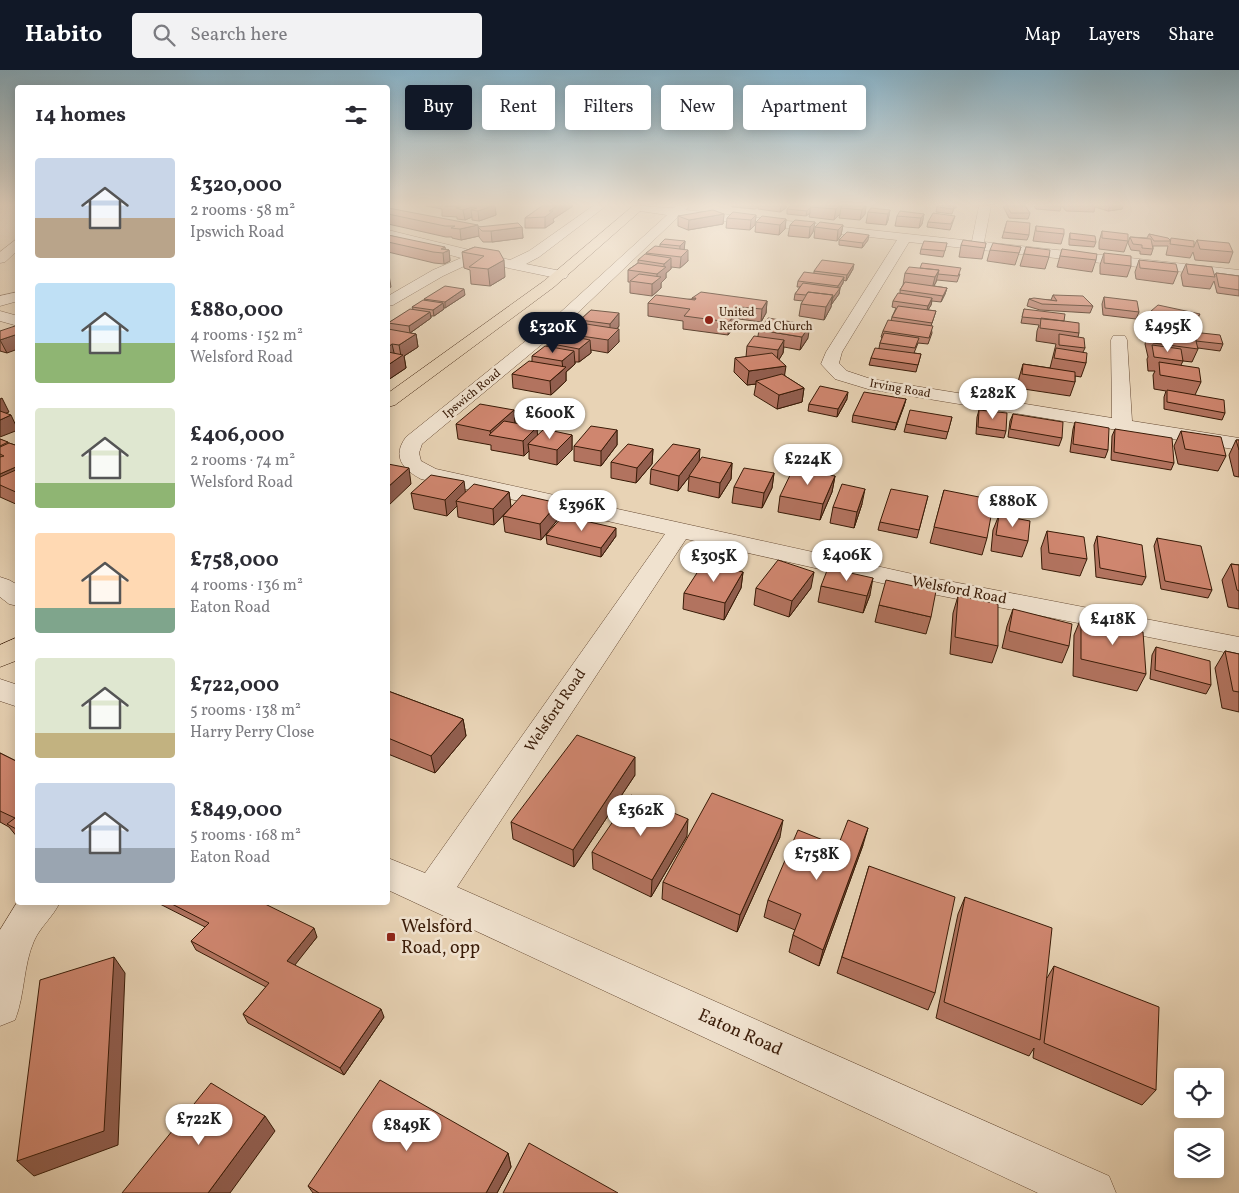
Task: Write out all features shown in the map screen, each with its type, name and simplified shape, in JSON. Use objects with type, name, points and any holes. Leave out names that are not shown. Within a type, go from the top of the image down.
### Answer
[{"type":"highway","points":[[390,400],[443,363],[582,258]]},
{"type":"highway","points":[[0,658],[15,648]]},
{"type":"street","points":[[390,301],[438,273],[471,258]]},
{"type":"street","points":[[481,258],[561,275]]},
{"type":"street","points":[[512,265],[525,258]]},
{"type":"street","name":"Ipswich Road","points":[[439,421],[564,318],[628,258]]},
{"type":"street","name":"Irving Road","points":[[892,258],[834,352],[830,364],[841,375],[868,384],[1239,444]]},
{"type":"street","points":[[1093,258],[1239,274]]},
{"type":"street","points":[[0,301],[15,297]]},
{"type":"street","points":[[0,316],[15,320]]},
{"type":"street","points":[[1119,340],[1122,425]]},
{"type":"street","name":"Welsford Road","points":[[439,421],[413,441],[408,452],[409,459],[413,464],[429,474],[917,583],[1239,646]]},
{"type":"street","name":"Welsford Road","points":[[432,893],[680,530]]},
{"type":"street","points":[[0,585],[15,596]]},
{"type":"street","points":[[0,689],[15,696]]},
{"type":"street","name":"Eaton Road","points":[[390,874],[1092,1193]]},
{"type":"street","points":[[0,1006],[8,956],[20,929],[39,905]]},
{"type":"building","points":[[481,258],[503,258],[504,260],[488,269],[469,267]]},
{"type":"building","points":[[640,258],[671,258],[664,264],[638,260]]},
{"type":"building","points":[[1104,258],[1131,258],[1131,266],[1104,263]]},
{"type":"building","points":[[822,260],[854,264],[847,275],[814,271]]},
{"type":"building","points":[[1139,260],[1176,264],[1178,272],[1140,268]]},
{"type":"building","points":[[638,263],[666,267],[657,274],[628,270]]},
{"type":"building","points":[[922,263],[961,268],[958,276],[938,274],[939,270],[920,268]]},
{"type":"building","points":[[1186,264],[1212,267],[1215,277],[1188,274]]},
{"type":"building","points":[[909,267],[939,270],[935,277],[905,273]]},
{"type":"building","points":[[804,272],[844,277],[838,286],[798,281]]},
{"type":"building","points":[[1216,273],[1239,276],[1239,290],[1219,287]]},
{"type":"building","points":[[639,274],[661,277],[652,284],[630,281]]},
{"type":"building","points":[[905,282],[947,288],[943,296],[900,290]]},
{"type":"building","points":[[803,283],[840,288],[832,299],[833,295],[808,292],[806,295],[795,294]]},
{"type":"building","points":[[445,286],[464,289],[445,302],[424,299]]},
{"type":"building","points":[[701,292],[767,301],[762,309],[740,307],[729,322],[684,316],[690,309],[648,303],[656,295],[695,300],[696,298],[692,298]]},
{"type":"building","points":[[808,292],[833,295],[826,307],[801,304]]},
{"type":"building","points":[[898,293],[932,298],[928,306],[893,301]]},
{"type":"building","points":[[1053,295],[1083,296],[1093,306],[1042,304],[1029,299],[1057,301]]},
{"type":"building","points":[[1104,297],[1137,301],[1139,312],[1105,308]]},
{"type":"building","points":[[423,300],[443,303],[433,310],[412,307]]},
{"type":"building","points":[[1158,305],[1200,314],[1193,320],[1151,311]]},
{"type":"building","points":[[898,306],[936,311],[932,323],[892,317]]},
{"type":"building","points":[[410,309],[430,312],[409,326],[390,323]]},
{"type":"building","points":[[1024,309],[1065,314],[1064,321],[1022,317]]},
{"type":"building","points":[[591,310],[619,313],[610,324],[580,320]]},
{"type":"building","points":[[768,318],[810,325],[802,337],[759,330]]},
{"type":"building","points":[[1041,318],[1079,323],[1079,333],[1040,328]]},
{"type":"building","points":[[888,320],[933,326],[929,338],[883,331]]},
{"type":"building","points":[[573,322],[619,329],[608,340],[561,333]]},
{"type":"building","points":[[15,326],[15,335],[0,340],[0,331]]},
{"type":"building","points":[[390,329],[416,334],[399,345],[390,346]]},
{"type":"building","points":[[1174,330],[1220,335],[1223,344],[1196,341],[1195,337],[1175,334]]},
{"type":"building","points":[[1150,331],[1195,337],[1198,349],[1153,343]]},
{"type":"building","points":[[884,333],[919,338],[915,348],[880,343]]},
{"type":"building","points":[[559,334],[590,340],[579,349],[547,343]]},
{"type":"building","points":[[1059,334],[1084,338],[1085,348],[1059,345]]},
{"type":"building","points":[[754,336],[784,340],[778,350],[747,346]]},
{"type":"building","points":[[1152,345],[1181,349],[1183,361],[1154,357]]},
{"type":"building","points":[[545,346],[574,351],[562,361],[532,356]]},
{"type":"building","points":[[875,348],[921,354],[918,365],[871,358]]},
{"type":"building","points":[[1056,348],[1087,353],[1086,363],[1054,358]]},
{"type":"building","points":[[390,352],[403,355],[390,364]]},
{"type":"building","points":[[772,353],[786,366],[749,371],[735,358]]},
{"type":"building","points":[[529,361],[566,367],[550,381],[512,374]]},
{"type":"building","points":[[1159,362],[1199,368],[1201,382],[1160,375]]},
{"type":"building","points":[[1023,364],[1075,372],[1075,382],[1022,374]]},
{"type":"building","points":[[782,374],[804,388],[779,395],[756,381]]},
{"type":"building","points":[[820,386],[848,392],[838,409],[809,404]]},
{"type":"building","points":[[1167,390],[1224,400],[1225,413],[1167,402]]},
{"type":"building","points":[[864,392],[906,399],[897,423],[853,415]]},
{"type":"building","points":[[480,404],[514,410],[490,431],[456,424]]},
{"type":"building","points":[[910,410],[952,417],[948,432],[906,424]]},
{"type":"building","points":[[979,410],[1007,413],[1006,431],[978,427]]},
{"type":"building","points":[[0,411],[11,415],[0,420]]},
{"type":"building","points":[[1013,414],[1063,422],[1062,438],[1010,429]]},
{"type":"building","points":[[504,421],[537,427],[523,441],[489,435]]},
{"type":"building","points":[[1075,422],[1109,428],[1108,450],[1073,444]]},
{"type":"building","points":[[591,426],[617,430],[601,451],[574,446]]},
{"type":"building","points":[[544,429],[572,435],[557,450],[528,444]]},
{"type":"building","points":[[1115,429],[1172,438],[1174,463],[1114,452]]},
{"type":"building","points":[[1181,431],[1221,437],[1226,456],[1185,449]]},
{"type":"building","points":[[0,439],[8,442],[0,446]]},
{"type":"building","points":[[9,443],[15,445],[15,467],[0,474],[0,457],[4,456],[0,454],[0,447]]},
{"type":"building","points":[[628,444],[653,449],[637,468],[611,462]]},
{"type":"building","points":[[673,444],[700,449],[679,476],[651,469]]},
{"type":"building","points":[[702,457],[732,463],[720,483],[689,476]]},
{"type":"building","points":[[390,464],[409,468],[390,485]]},
{"type":"building","points":[[744,468],[774,473],[764,493],[734,487]]},
{"type":"building","points":[[793,469],[835,476],[823,504],[780,496]]},
{"type":"building","points":[[15,470],[15,492],[0,485],[0,477]]},
{"type":"building","points":[[431,475],[464,481],[445,500],[411,493]]},
{"type":"building","points":[[474,484],[509,492],[493,509],[456,501]]},
{"type":"building","points":[[842,484],[865,489],[857,512],[833,507]]},
{"type":"building","points":[[891,489],[928,496],[919,530],[880,522]]},
{"type":"building","points":[[944,490],[994,500],[987,538],[934,527]]},
{"type":"building","points":[[522,495],[558,503],[540,524],[503,516]]},
{"type":"building","points":[[999,515],[1030,521],[1028,541],[996,535]]},
{"type":"building","points":[[563,516],[616,528],[601,548],[546,535]]},
{"type":"building","points":[[1047,531],[1084,537],[1087,559],[1049,553]]},
{"type":"building","points":[[1097,536],[1142,545],[1146,577],[1100,568]]},
{"type":"building","points":[[1157,538],[1201,546],[1212,590],[1165,581]]},
{"type":"building","points":[[778,560],[814,572],[792,601],[756,588]]},
{"type":"building","points":[[704,562],[743,572],[725,603],[684,593]]},
{"type":"building","points":[[1231,564],[1239,565],[1239,591],[1237,590]]},
{"type":"building","points":[[828,568],[873,578],[867,596],[821,586]]},
{"type":"building","points":[[886,580],[936,591],[931,617],[879,605]]},
{"type":"building","points":[[958,596],[998,604],[998,646],[955,637]]},
{"type":"building","points":[[1013,609],[1072,624],[1069,646],[1009,631]]},
{"type":"building","points":[[1081,618],[1143,632],[1146,674],[1081,659]]},
{"type":"building","points":[[1156,647],[1210,661],[1211,685],[1155,670]]},
{"type":"building","points":[[1225,651],[1239,654],[1239,692],[1233,691]]},
{"type":"building","points":[[390,692],[463,719],[431,756],[390,739]]},
{"type":"building","points":[[577,735],[635,757],[573,850],[511,822]]},
{"type":"building","points":[[0,753],[15,760],[15,818],[0,811]]},
{"type":"building","points":[[712,793],[783,820],[740,915],[663,882]]},
{"type":"building","points":[[631,795],[688,819],[652,880],[592,852]]},
{"type":"building","points":[[15,818],[15,828],[7,824]]},
{"type":"building","points":[[848,820],[868,828],[823,950],[793,935],[801,914],[768,900],[798,830],[838,846]]},
{"type":"building","points":[[869,866],[955,897],[935,993],[842,957]]},
{"type":"building","points":[[965,897],[1052,928],[1040,1040],[944,1002]]},
{"type":"building","points":[[174,905],[267,905],[314,928],[287,961],[381,1009],[340,1068],[243,1014],[269,983],[191,941],[209,923]]},
{"type":"building","points":[[114,957],[104,1131],[17,1161],[40,980]]},
{"type":"building","points":[[1054,966],[1159,1007],[1156,1090],[1044,1043]]},
{"type":"building","points":[[380,1080],[508,1153],[486,1193],[319,1193],[308,1186]]},
{"type":"building","points":[[211,1083],[265,1116],[208,1193],[122,1193]]},
{"type":"building","points":[[529,1143],[618,1193],[503,1193]]},
{"type":"place","name":"United Reformed Church","points":[[709,320]]},
{"type":"place","name":"Welsford Road, opp","points":[[391,937]]}]
